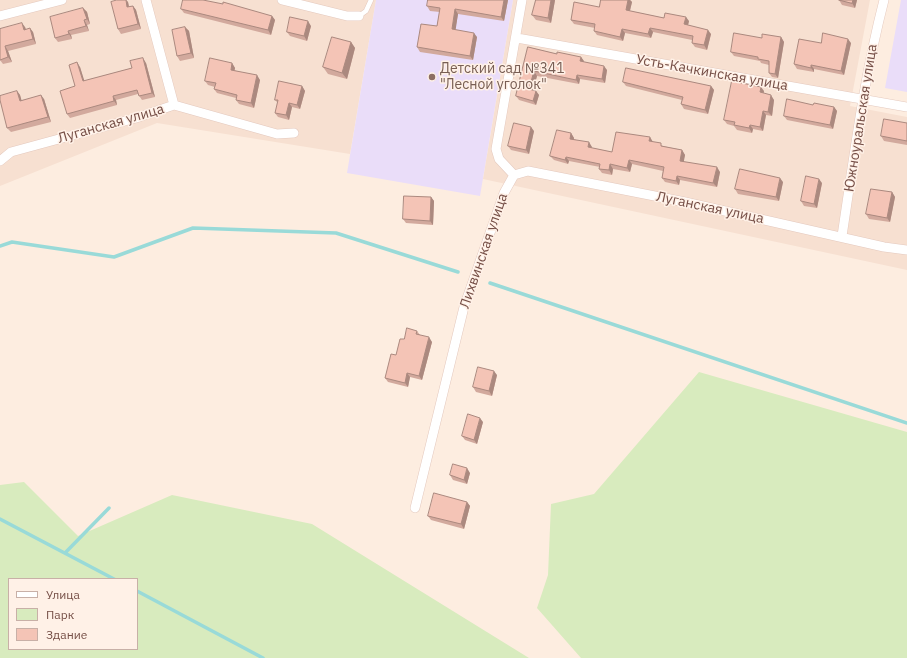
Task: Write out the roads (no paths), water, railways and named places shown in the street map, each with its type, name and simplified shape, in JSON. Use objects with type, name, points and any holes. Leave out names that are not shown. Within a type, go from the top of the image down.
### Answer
[{"type":"street","points":[[0,16],[62,0]]},
{"type":"street","points":[[146,0],[174,105]]},
{"type":"street","points":[[282,0],[347,16],[359,16]]},
{"type":"street","name":"Лихвинская улица","points":[[415,508],[464,307],[504,193],[514,175],[498,159],[496,149],[517,38],[522,0]]},
{"type":"street","name":"Южноуральская улица","points":[[842,236],[863,99],[874,38],[884,0]]},
{"type":"street","name":"Усть-Качкинская улица","points":[[517,38],[907,107]]},
{"type":"street","name":"Луганская улица","points":[[0,161],[11,152],[136,118],[174,105],[277,134],[294,133]]},
{"type":"street","name":"Луганская улица","points":[[514,175],[528,171],[842,236],[884,247],[907,250]]},
{"type":"lane","points":[[359,16],[366,11],[371,0]]},
{"type":"waterway","points":[[0,246],[12,242],[114,257],[193,228],[336,233],[458,272]]},
{"type":"waterway","points":[[490,283],[907,423]]},
{"type":"waterway","points":[[65,553],[109,508]]},
{"type":"waterway","points":[[0,519],[112,578]]},
{"type":"waterway","points":[[138,592],[263,658]]},
{"type":"place","name":"Детский сад №341 \"Лесной уголок\"","points":[[432,77]]}]
